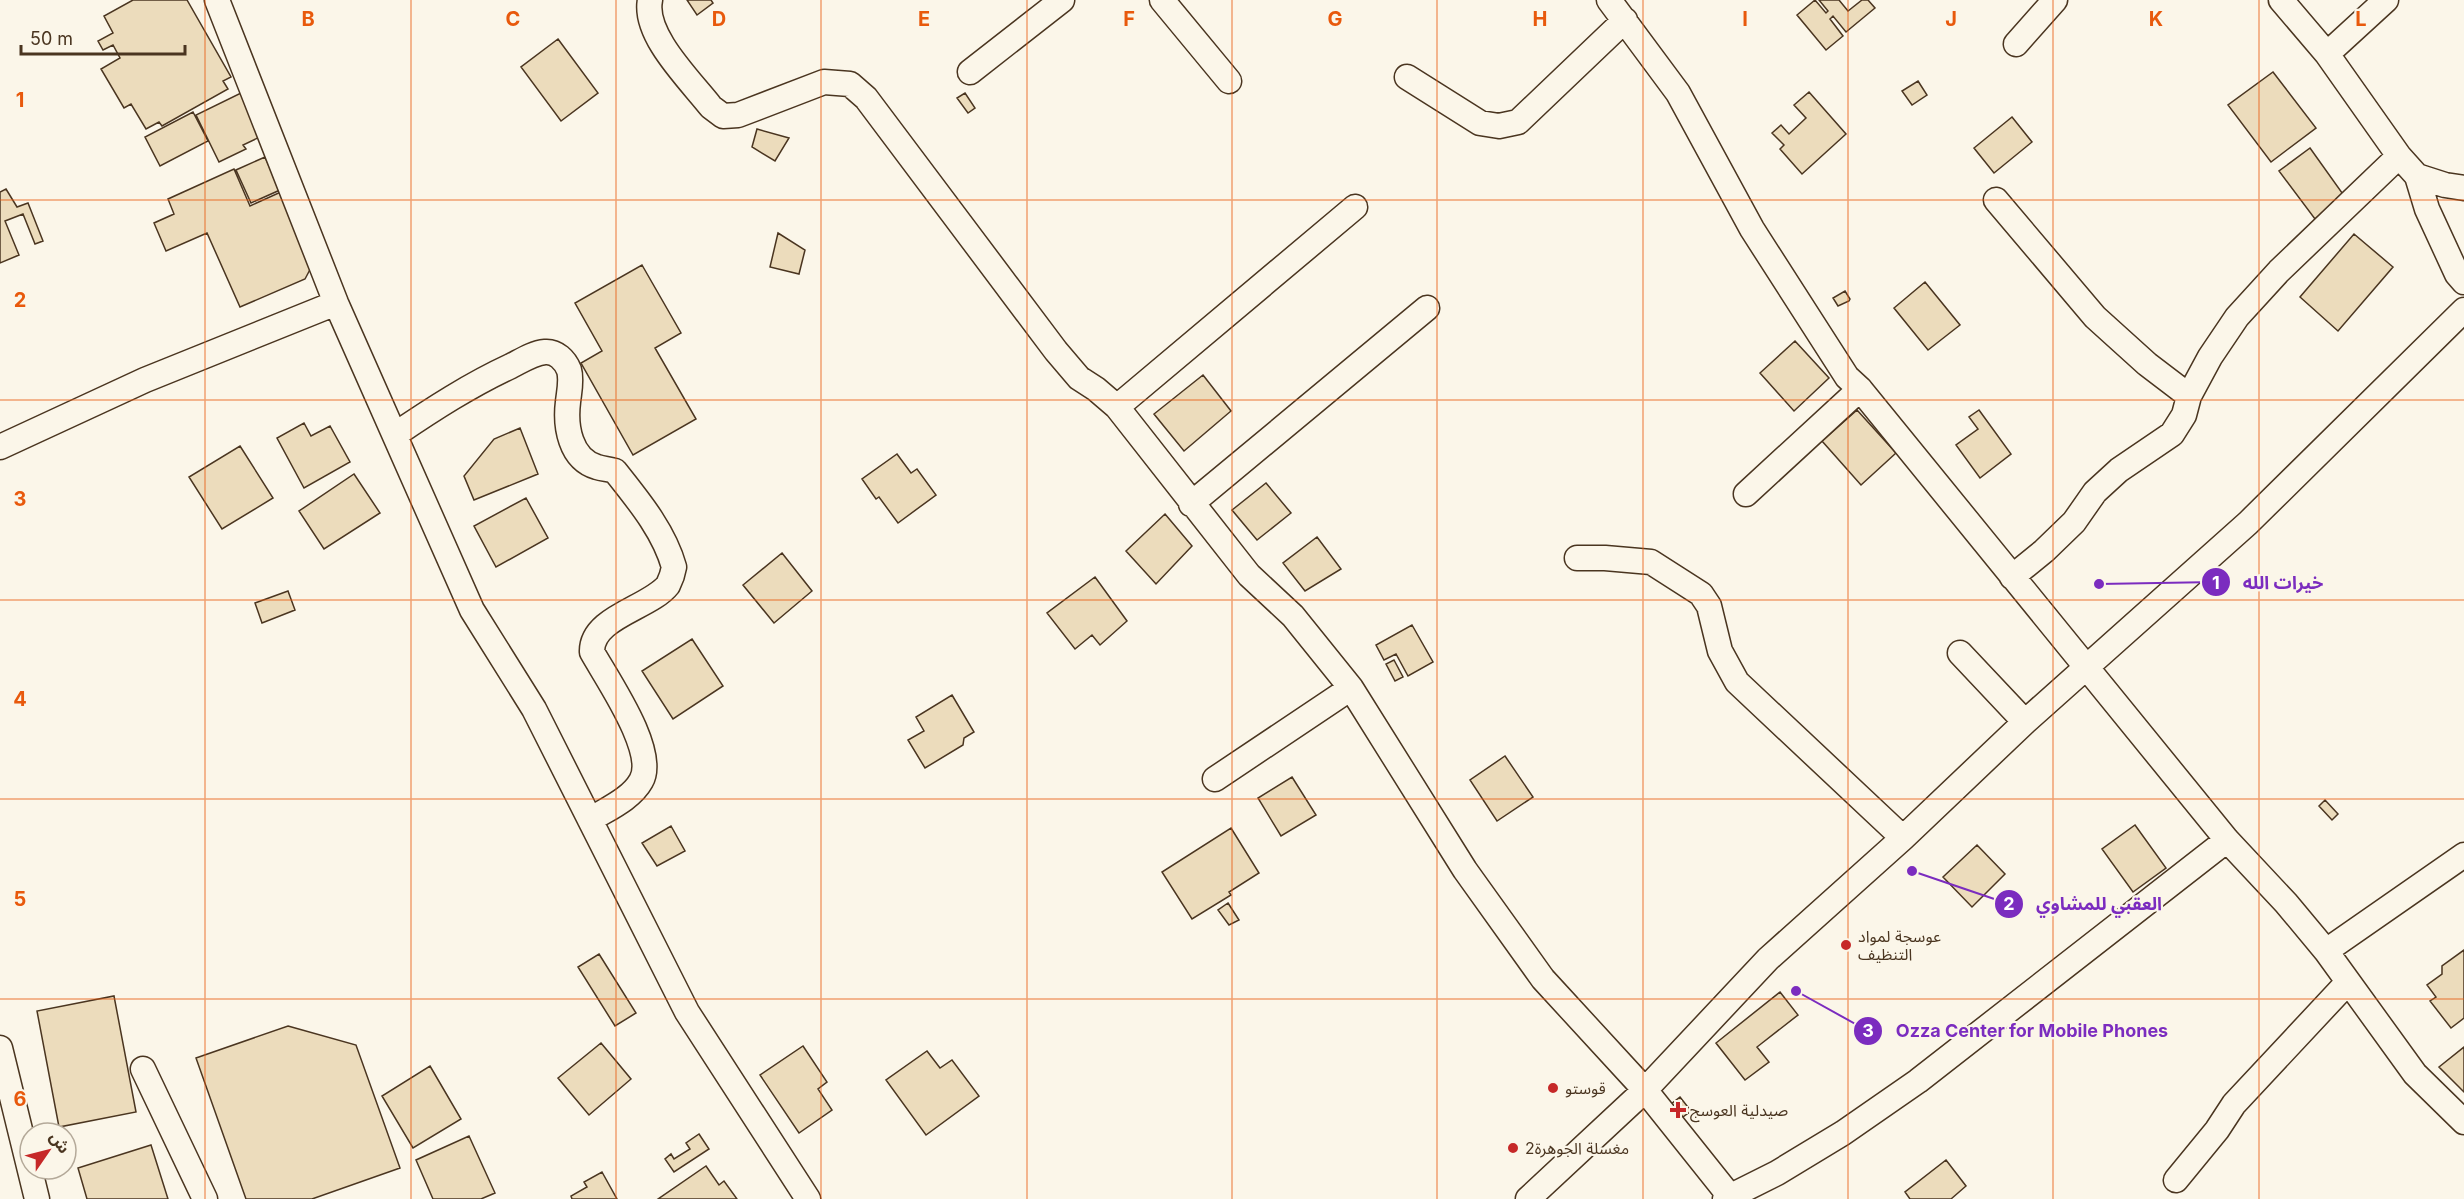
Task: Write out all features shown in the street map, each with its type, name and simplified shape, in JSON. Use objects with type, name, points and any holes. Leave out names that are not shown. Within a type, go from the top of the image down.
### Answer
[{"type":"street","points":[[217,0],[336,303],[472,610],[534,709],[687,1012],[808,1199]]},
{"type":"street","points":[[650,0],[648,11],[654,31],[711,107],[723,116],[738,115],[824,82],[850,84],[866,98],[1056,351],[1079,378],[1117,407],[1249,575],[1293,616],[1351,688],[1465,870],[1544,979],[1646,1090],[1729,1198],[1777,1173],[1843,1133],[1918,1080],[2227,840]]},
{"type":"street","points":[[970,72],[1062,0]]},
{"type":"street","points":[[1162,0],[1230,81]]},
{"type":"street","points":[[1609,0],[1678,93],[1752,229],[1847,377],[1860,389],[2227,840],[2286,903],[2326,951],[2415,1074],[2464,1122]]},
{"type":"street","points":[[2016,44],[2055,0]]},
{"type":"street","points":[[2281,0],[2326,54],[2399,156],[2417,176],[2427,209],[2457,274],[2464,282]]},
{"type":"street","points":[[2326,54],[2386,0]]},
{"type":"street","points":[[1407,77],[1480,123],[1510,126],[1518,122],[1625,21]]},
{"type":"street","points":[[2012,577],[2044,551],[2066,529],[2095,492],[2119,470],[2172,434],[2184,415],[2189,396],[2210,357],[2237,316],[2279,271],[2399,156]]},
{"type":"street","points":[[2417,176],[2464,188]]},
{"type":"street","points":[[1996,200],[2095,317],[2147,364],[2189,396]]},
{"type":"street","points":[[1117,407],[1355,207]]},
{"type":"street","points":[[0,447],[145,381],[336,303]]},
{"type":"street","points":[[1191,504],[1427,308]]},
{"type":"street","points":[[1528,1199],[1646,1090],[1768,959],[1904,838],[2025,722],[2248,524],[2464,310]]},
{"type":"street","points":[[396,434],[476,382],[529,357],[552,352],[559,356],[568,369],[570,378],[567,424],[569,438],[575,451],[596,467],[615,471],[650,518],[665,544],[674,567],[667,586],[603,628],[592,643],[592,652],[633,727],[645,757],[646,771],[631,794],[590,820]]},
{"type":"street","points":[[1746,494],[1860,389]]},
{"type":"street","points":[[1576,558],[1651,562],[1701,594],[1709,606],[1720,651],[1737,682],[1904,838]]},
{"type":"street","points":[[1960,653],[2025,722]]},
{"type":"street","points":[[1215,779],[1351,688]]},
{"type":"street","points":[[2326,951],[2464,855]]},
{"type":"street","points":[[2176,1180],[2217,1130],[2234,1104],[2348,982]]},
{"type":"street","points":[[0,1048],[37,1199]]},
{"type":"street","points":[[143,1069],[205,1199]]},
{"type":"building","points":[[133,0],[187,0],[231,77],[223,81],[228,89],[162,126],[159,122],[146,129],[131,104],[124,108],[101,69],[120,58],[113,45],[103,50],[98,41],[113,33],[104,16]]},
{"type":"building","points":[[687,0],[711,0],[713,3],[697,15]]},
{"type":"building","points":[[1815,0],[1826,13],[1828,11],[1819,0],[1839,0],[1848,11],[1862,0],[1868,0],[1875,8],[1846,32],[1833,16],[1830,19],[1843,36],[1826,50],[1797,15]]},
{"type":"building","points":[[558,39],[598,93],[561,121],[521,67]]},
{"type":"building","points":[[2273,72],[2316,128],[2271,162],[2228,105]]},
{"type":"building","points":[[1918,81],[1927,95],[1912,105],[1902,91]]},
{"type":"building","points":[[243,92],[264,135],[243,145],[246,149],[219,162],[196,115]]},
{"type":"building","points":[[1809,92],[1846,134],[1802,174],[1780,149],[1784,145],[1772,133],[1781,125],[1789,134],[1806,118],[1794,105]]},
{"type":"building","points":[[965,93],[975,108],[968,113],[957,98]]},
{"type":"building","points":[[193,112],[208,141],[160,166],[145,137]]},
{"type":"building","points":[[2012,117],[2032,142],[1994,173],[1974,148]]},
{"type":"building","points":[[757,129],[789,138],[775,161],[752,147]]},
{"type":"building","points":[[2310,148],[2345,197],[2315,219],[2279,171]]},
{"type":"building","points":[[265,157],[280,190],[251,203],[236,170]]},
{"type":"building","points":[[234,169],[250,206],[283,191],[314,262],[305,279],[240,307],[207,233],[166,251],[154,223],[174,214],[168,199]]},
{"type":"building","points":[[6,189],[17,207],[28,203],[43,241],[35,244],[23,214],[5,221],[19,255],[0,263],[0,192]]},
{"type":"building","points":[[778,233],[805,250],[799,274],[770,267]]},
{"type":"building","points":[[2354,234],[2393,267],[2338,331],[2300,297]]},
{"type":"building","points":[[642,265],[681,333],[655,348],[696,419],[633,455],[581,363],[602,351],[575,303]]},
{"type":"building","points":[[1925,282],[1960,325],[1928,350],[1894,308]]},
{"type":"building","points":[[1845,291],[1850,299],[1838,306],[1833,298]]},
{"type":"building","points":[[1795,341],[1829,378],[1794,411],[1760,373]]},
{"type":"building","points":[[1203,375],[1231,411],[1184,451],[1154,414]]},
{"type":"building","points":[[1857,410],[1896,453],[1861,485],[1822,441]]},
{"type":"building","points":[[1979,410],[2011,454],[1980,478],[1956,445],[1978,429],[1969,417]]},
{"type":"building","points":[[304,423],[311,436],[330,426],[350,462],[304,488],[277,438]]},
{"type":"building","points":[[520,428],[538,474],[474,500],[464,476],[494,439]]},
{"type":"building","points":[[240,446],[273,498],[222,529],[189,477]]},
{"type":"building","points":[[897,454],[911,473],[917,469],[936,495],[898,523],[879,497],[876,499],[862,479]]},
{"type":"building","points":[[354,474],[380,513],[324,549],[299,511]]},
{"type":"building","points":[[1266,483],[1291,513],[1257,540],[1232,510]]},
{"type":"building","points":[[526,498],[548,538],[496,567],[474,526]]},
{"type":"building","points":[[1165,514],[1192,546],[1156,584],[1126,551]]},
{"type":"building","points":[[1317,537],[1341,569],[1305,591],[1283,563]]},
{"type":"building","points":[[782,553],[812,591],[774,623],[743,585]]},
{"type":"building","points":[[1095,577],[1127,621],[1100,645],[1092,635],[1075,649],[1047,613]]},
{"type":"building","points":[[288,591],[295,610],[262,623],[255,603]]},
{"type":"building","points":[[1412,625],[1433,662],[1408,676],[1396,654],[1384,660],[1376,645]]},
{"type":"building","points":[[692,639],[723,686],[673,719],[642,671]]},
{"type":"building","points":[[1394,660],[1403,677],[1395,681],[1386,664]]},
{"type":"building","points":[[952,695],[974,732],[964,738],[963,745],[925,768],[908,740],[924,731],[916,717]]},
{"type":"building","points":[[1505,756],[1533,797],[1497,821],[1470,780]]},
{"type":"building","points":[[1292,777],[1316,815],[1281,836],[1258,798]]},
{"type":"building","points":[[2325,800],[2338,814],[2332,820],[2319,806]]},
{"type":"building","points":[[2135,825],[2166,868],[2133,892],[2102,849]]},
{"type":"building","points":[[671,826],[685,851],[657,866],[642,843]]},
{"type":"building","points":[[1231,828],[1259,873],[1229,892],[1231,895],[1192,919],[1162,872]]},
{"type":"building","points":[[1977,845],[2005,874],[1972,907],[1943,877]]},
{"type":"building","points":[[1228,903],[1239,920],[1229,925],[1218,910]]},
{"type":"building","points":[[2464,950],[2464,1018],[2451,1028],[2430,1001],[2436,997],[2427,985],[2442,974],[2442,966]]},
{"type":"building","points":[[599,954],[636,1013],[615,1026],[578,967]]},
{"type":"building","points":[[1780,992],[1798,1015],[1757,1047],[1769,1062],[1745,1080],[1716,1043]]},
{"type":"building","points":[[114,996],[136,1112],[78,1123],[78,1121],[58,1121],[37,1011]]},
{"type":"building","points":[[288,1026],[356,1045],[400,1168],[312,1199],[246,1199],[196,1058]]},
{"type":"building","points":[[601,1043],[631,1079],[589,1115],[558,1078]]},
{"type":"building","points":[[803,1046],[827,1082],[818,1089],[832,1110],[799,1133],[760,1075]]},
{"type":"building","points":[[2464,1047],[2464,1092],[2439,1067]]},
{"type":"building","points":[[927,1051],[940,1068],[952,1060],[979,1096],[926,1135],[886,1080]]},
{"type":"building","points":[[430,1066],[461,1119],[413,1148],[382,1096]]},
{"type":"building","points":[[1680,1097],[1691,1111],[1676,1122],[1666,1108]]},
{"type":"building","points":[[699,1134],[709,1149],[674,1172],[665,1159],[671,1154],[674,1159],[690,1149],[686,1143]]},
{"type":"building","points":[[469,1136],[495,1193],[481,1199],[433,1199],[416,1160]]},
{"type":"building","points":[[151,1145],[168,1199],[87,1199],[78,1168]]},
{"type":"building","points":[[1946,1160],[1966,1186],[1951,1199],[1910,1199],[1905,1192]]},
{"type":"building","points":[[706,1166],[719,1185],[724,1181],[737,1199],[658,1199]]},
{"type":"building","points":[[602,1172],[617,1199],[572,1199],[571,1196],[587,1187],[584,1182]]},
{"type":"place","name":"خيرات الله","points":[[2099,584]]},
{"type":"place","name":"العقبي للمشاوي","points":[[1912,871]]},
{"type":"place","name":"عوسجة لمواد التنظيف","points":[[1846,945]]},
{"type":"place","name":"Ozza Center for Mobile Phones","points":[[1796,991]]},
{"type":"place","name":"قوستو","points":[[1553,1088]]},
{"type":"place","name":"صيدلية العوسج","points":[[1678,1110]]},
{"type":"place","name":"مغسلة الجوهرة2","points":[[1513,1148]]}]
